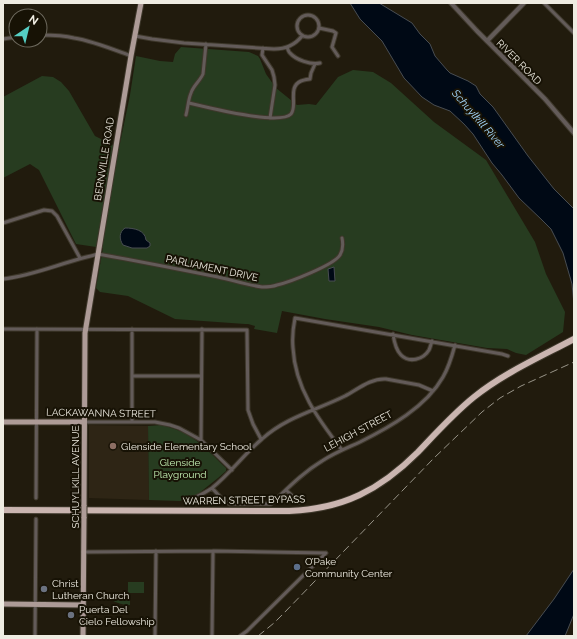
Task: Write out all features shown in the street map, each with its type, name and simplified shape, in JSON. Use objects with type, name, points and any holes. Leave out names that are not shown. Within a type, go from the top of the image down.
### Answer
[{"type":"highway","name":"WARREN STREET BYPASS","points":[[3,514],[280,515],[307,514],[339,507],[367,496],[393,480],[462,413],[486,393],[574,340]]},
{"type":"highway","name":"WARREN STREET BYPASS","points":[[3,510],[289,511],[315,509],[338,504],[350,500],[365,492],[395,473],[479,393],[506,376],[558,350],[574,344]]},
{"type":"main road","name":"BERNVILLE ROAD","points":[[87,318],[141,3]]},
{"type":"main road","name":"SCHUYLKILL AVENUE","points":[[83,636],[85,329],[87,318]]},
{"type":"main road","name":"LACKAWANNA STREET","points":[[3,422],[84,422]]},
{"type":"main road","points":[[3,604],[83,605]]},
{"type":"street","name":"RIVER ROAD","points":[[451,3],[545,99],[574,133]]},
{"type":"street","points":[[487,41],[524,3]]},
{"type":"street","points":[[544,3],[574,33]]},
{"type":"street","points":[[309,15],[314,17],[319,23],[318,32],[311,37],[306,38],[302,36],[297,29],[298,21],[301,17],[309,15]]},
{"type":"street","points":[[319,28],[336,33],[332,47],[338,56]]},
{"type":"street","points":[[48,36],[77,38],[131,56]]},
{"type":"street","points":[[135,36],[178,42],[281,49],[299,40],[302,36]]},
{"type":"street","points":[[186,116],[190,93],[203,74],[206,44]]},
{"type":"street","points":[[287,47],[293,56],[304,62],[315,64],[320,63]]},
{"type":"street","points":[[263,48],[262,55],[272,70],[274,77],[270,118]]},
{"type":"street","points":[[188,103],[234,113],[270,118],[284,117],[292,112],[294,92],[297,83],[302,80],[310,79],[315,64]]},
{"type":"street","points":[[3,223],[44,210],[52,211],[58,216],[80,258]]},
{"type":"street","name":"PARLIAMENT DRIVE","points":[[3,279],[40,272],[80,258],[98,254],[256,286],[270,287],[297,278],[332,262],[339,257],[341,253],[343,244],[342,238]]},
{"type":"street","points":[[342,450],[313,410],[301,386],[294,359],[292,341],[295,318],[455,345],[508,356]]},
{"type":"street","points":[[3,329],[247,330],[248,410],[252,424],[261,439]]},
{"type":"street","points":[[36,498],[37,329]]},
{"type":"street","points":[[132,329],[132,422]]},
{"type":"street","points":[[201,440],[202,329]]},
{"type":"street","points":[[393,334],[398,352],[402,356],[412,360],[425,355],[429,350],[432,341]]},
{"type":"street","name":"LEHIGH STREET","points":[[212,488],[223,500],[230,504],[270,504],[310,468],[326,458],[396,422],[420,405],[443,377],[449,366],[455,345]]},
{"type":"street","points":[[132,376],[201,376]]},
{"type":"street","points":[[188,501],[212,488],[232,470],[261,439],[297,416],[345,396],[371,381],[383,379],[419,385],[433,391]]},
{"type":"street","name":"LACKAWANNA STREET","points":[[84,422],[155,422],[170,425],[187,431],[201,440],[232,470]]},
{"type":"street","points":[[286,490],[299,502]]},
{"type":"street","points":[[35,636],[36,519]]},
{"type":"street","points":[[155,636],[156,551]]},
{"type":"street","points":[[84,552],[213,551],[326,553],[247,631],[240,636]]},
{"type":"street","points":[[212,636],[213,551]]},
{"type":"shaded area","points":[[89,425],[148,426],[149,500],[89,498]]},
{"type":"green space","points":[[181,47],[249,52],[258,56],[266,74],[276,88],[297,105],[316,105],[338,77],[353,70],[373,72],[391,83],[434,122],[486,160],[535,242],[546,274],[565,312],[563,332],[526,355],[507,349],[487,348],[412,335],[379,327],[282,311],[277,333],[254,329],[255,326],[248,324],[175,319],[128,296],[100,292],[96,288],[103,248],[76,244],[39,170],[30,164],[3,178],[3,97],[42,76],[53,77],[61,82],[69,91],[95,136],[119,148],[136,56],[173,62],[175,54]]},
{"type":"green space","name":"Glenside Playground","points":[[161,425],[181,432],[197,441],[226,468],[226,471],[198,494],[180,501],[149,500],[148,426]]},
{"type":"green space","points":[[128,582],[144,582],[144,593],[130,593],[130,605],[120,604],[110,599],[110,593],[128,593]]},
{"type":"water","name":"Schuylkill River","points":[[350,3],[379,3],[412,23],[430,44],[435,56],[450,73],[476,86],[480,94],[493,107],[554,189],[574,209],[574,304],[572,284],[563,253],[551,229],[519,198],[492,163],[473,134],[464,124],[450,111],[434,105],[422,97],[404,78],[382,41],[360,19]]},
{"type":"water","points":[[125,228],[132,228],[144,234],[146,240],[150,243],[150,246],[147,248],[132,248],[123,245],[120,236]]},
{"type":"water","points":[[334,267],[335,281],[329,281],[328,269]]},
{"type":"water","points":[[574,569],[574,614],[565,636],[526,636],[554,599]]},
{"type":"railway","points":[[258,636],[274,623],[434,458],[482,412],[500,398],[521,386],[574,362]]},
{"type":"place","name":"Glenside Elementary School","points":[[113,446]]},
{"type":"place","name":"O’Pake Community Center","points":[[297,567]]},
{"type":"place","name":"Christ Lutheran Church","points":[[44,589]]},
{"type":"place","name":"Puerta Del Cielo Fellowship","points":[[71,615]]}]
